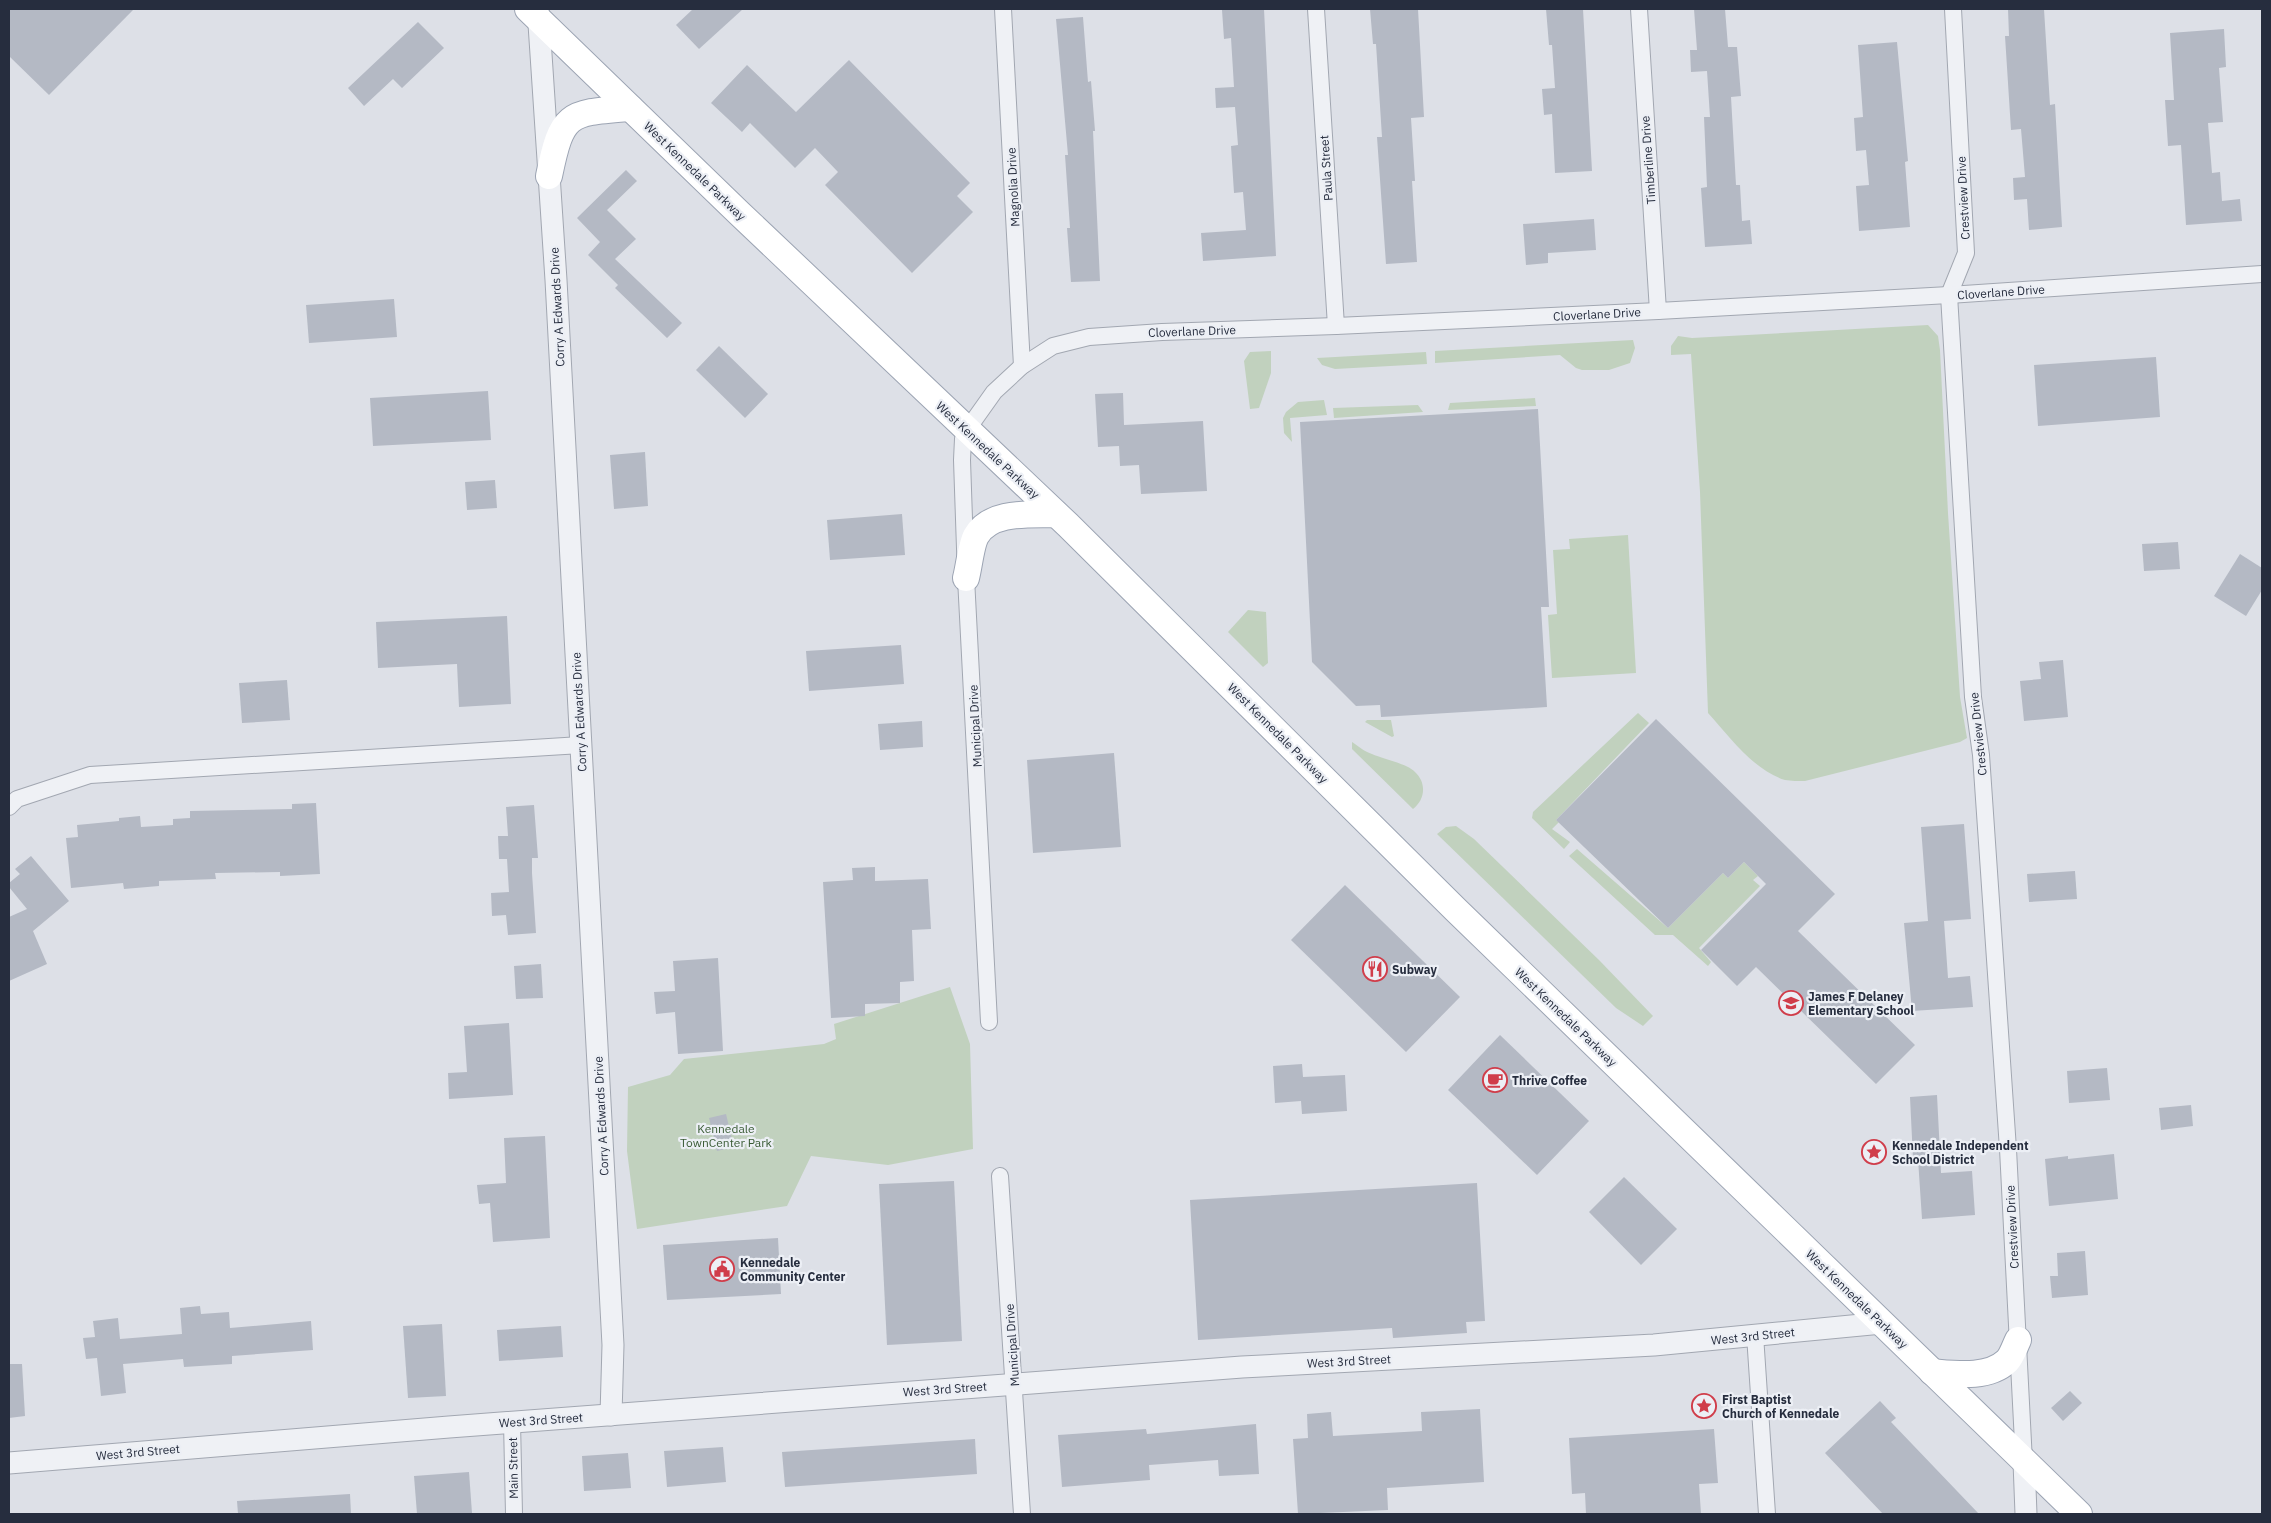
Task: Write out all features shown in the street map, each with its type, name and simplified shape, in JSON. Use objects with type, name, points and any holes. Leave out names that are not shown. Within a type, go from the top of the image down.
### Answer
[{"type":"main road","name":"West Kennedale Parkway","points":[[534,12],[630,108],[1056,514],[1456,910],[2079,1514]]},
{"type":"main road","points":[[549,176],[556,143],[567,122],[585,111],[630,108]]},
{"type":"main road","points":[[966,578],[976,536],[992,522],[1010,516],[1056,514]]},
{"type":"main road","points":[[1932,1372],[1962,1375],[1991,1370],[2008,1361],[2018,1340]]},
{"type":"street","name":"Magnolia Drive","points":[[1003,9],[1022,366]]},
{"type":"street","name":"Paula Street","points":[[1316,9],[1336,326]]},
{"type":"street","name":"Timberline Drive","points":[[1639,9],[1658,311]]},
{"type":"street","name":"Crestview Drive","points":[[1953,9],[1966,252],[1949,295],[1973,697],[1981,755],[2024,1462]]},
{"type":"street","name":"Corry A Edwards Drive","points":[[534,12],[549,176],[581,745],[613,1346],[611,1414]]},
{"type":"street","name":"Cloverlane Drive","points":[[967,430],[994,392],[1022,366],[1053,346],[1089,337],[1162,332],[1658,311],[1949,295],[2262,274]]},
{"type":"street","name":"Municipal Drive","points":[[967,430],[963,440],[962,460],[966,578],[989,1022]]},
{"type":"street","points":[[9,807],[17,799],[90,775],[581,745]]},
{"type":"street","name":"Municipal Drive","points":[[1000,1176],[1022,1514]]},
{"type":"street","name":"West 3rd Street","points":[[9,1463],[611,1414],[1242,1367],[1654,1345],[1882,1323]]},
{"type":"street","points":[[1755,1335],[1767,1514]]},
{"type":"street","name":"Main Street","points":[[512,1422],[514,1514]]},
{"type":"street","points":[[2024,1462],[2026,1514]]},
{"type":"green space","points":[[1928,325],[1938,336],[1940,350],[1960,697],[1967,738],[1960,742],[1805,781],[1785,780],[1762,769],[1733,742],[1708,713],[1700,492],[1691,354],[1671,355],[1671,346],[1678,336],[1692,338]]},
{"type":"green space","points":[[1633,340],[1635,348],[1630,363],[1609,370],[1582,370],[1576,368],[1560,355],[1435,363],[1435,351]]},
{"type":"green space","points":[[1271,351],[1271,373],[1259,408],[1250,409],[1244,361],[1250,352]]},
{"type":"green space","points":[[1426,352],[1427,364],[1335,369],[1322,365],[1317,358]]},
{"type":"green space","points":[[1535,398],[1536,406],[1448,410],[1450,403]]},
{"type":"green space","points":[[1324,400],[1327,415],[1290,418],[1292,442],[1284,433],[1283,418],[1286,412],[1298,402]]},
{"type":"green space","points":[[1418,405],[1423,412],[1334,418],[1333,408]]},
{"type":"green space","points":[[1628,535],[1636,673],[1552,678],[1548,615],[1557,614],[1553,550],[1570,549],[1569,539]]},
{"type":"green space","points":[[1248,610],[1266,612],[1268,663],[1263,667],[1228,632]]},
{"type":"green space","points":[[1638,713],[1649,723],[1556,820],[1559,822],[1552,829],[1570,842],[1564,849],[1532,818],[1533,812]]},
{"type":"green space","points":[[1367,720],[1391,720],[1394,736],[1392,737],[1365,722]]},
{"type":"green space","points":[[1352,742],[1367,752],[1412,769],[1419,776],[1423,791],[1420,801],[1413,809],[1352,749]]},
{"type":"green space","points":[[1456,826],[1474,839],[1599,960],[1653,1016],[1643,1026],[1616,1008],[1437,834],[1446,827]]},
{"type":"green space","points":[[1577,849],[1668,928],[1723,873],[1728,878],[1744,862],[1758,876],[1753,880],[1760,886],[1699,948],[1711,962],[1708,966],[1673,935],[1655,935],[1569,856]]},
{"type":"green space","name":"Kennedale TownCenter Park","points":[[950,987],[970,1044],[973,1149],[888,1165],[811,1156],[787,1206],[637,1229],[627,1151],[628,1087],[670,1075],[684,1059],[824,1044],[836,1039],[834,1024]]},
{"type":"building","points":[[9,9],[134,9],[49,95],[9,56]]},
{"type":"building","points":[[693,9],[743,9],[699,49],[676,25]]},
{"type":"building","points":[[1264,9],[1276,256],[1203,261],[1201,233],[1246,230],[1243,192],[1234,193],[1231,146],[1238,145],[1235,107],[1216,108],[1215,88],[1234,87],[1231,38],[1224,39],[1222,10]]},
{"type":"building","points":[[1370,9],[1418,9],[1424,117],[1411,118],[1415,181],[1412,181],[1417,262],[1386,264],[1377,137],[1382,137],[1376,44],[1373,44]]},
{"type":"building","points":[[1546,9],[1583,9],[1592,171],[1555,173],[1552,114],[1544,115],[1542,89],[1555,88],[1552,45],[1549,45]]},
{"type":"building","points":[[1694,9],[1725,9],[1728,47],[1737,47],[1741,96],[1731,97],[1736,185],[1740,185],[1742,221],[1750,220],[1752,244],[1705,247],[1701,188],[1707,187],[1704,117],[1710,117],[1707,71],[1691,72],[1690,50],[1697,50]]},
{"type":"building","points":[[2008,9],[2044,9],[2050,105],[2055,104],[2062,227],[2029,230],[2027,199],[2014,200],[2013,178],[2025,177],[2021,129],[2011,130],[2005,36],[2009,36]]},
{"type":"building","points":[[1083,17],[1088,82],[1091,81],[1095,131],[1093,131],[1100,281],[1071,282],[1067,228],[1070,228],[1065,155],[1068,155],[1056,19]]},
{"type":"building","points":[[418,22],[444,48],[402,88],[393,79],[364,106],[348,88]]},
{"type":"building","points":[[2224,29],[2226,67],[2219,68],[2223,122],[2208,123],[2212,173],[2220,172],[2222,201],[2240,199],[2242,221],[2186,225],[2181,145],[2168,146],[2165,100],[2174,100],[2170,33]]},
{"type":"building","points":[[1897,42],[1908,161],[1905,162],[1910,227],[1859,231],[1856,186],[1869,185],[1866,150],[1856,151],[1854,118],[1863,117],[1858,45]]},
{"type":"building","points":[[849,60],[970,183],[957,196],[973,212],[912,273],[825,185],[838,172],[815,148],[795,168],[750,123],[742,132],[711,103],[747,65],[796,112]]},
{"type":"building","points":[[626,170],[637,181],[607,210],[636,239],[615,259],[682,323],[667,338],[615,288],[618,285],[588,255],[600,242],[577,218]]},
{"type":"building","points":[[1594,219],[1596,250],[1548,253],[1548,263],[1526,265],[1523,224]]},
{"type":"building","points":[[394,299],[397,337],[309,343],[306,305]]},
{"type":"building","points":[[719,346],[768,394],[745,418],[696,370]]},
{"type":"building","points":[[2156,357],[2160,417],[2038,426],[2034,365]]},
{"type":"building","points":[[488,391],[491,440],[373,446],[370,398]]},
{"type":"building","points":[[1123,393],[1124,425],[1203,421],[1207,491],[1141,494],[1139,465],[1120,466],[1119,446],[1098,447],[1095,394]]},
{"type":"building","points":[[1538,409],[1549,607],[1541,607],[1547,707],[1381,717],[1380,705],[1356,706],[1312,662],[1300,422]]},
{"type":"building","points":[[645,452],[648,506],[614,509],[610,455]]},
{"type":"building","points":[[495,480],[497,508],[467,510],[465,482]]},
{"type":"building","points":[[902,514],[905,555],[830,560],[827,520]]},
{"type":"building","points":[[2178,542],[2180,569],[2144,571],[2142,544]]},
{"type":"building","points":[[2240,554],[2262,568],[2262,590],[2246,616],[2214,596]]},
{"type":"building","points":[[507,616],[511,704],[459,707],[457,664],[378,668],[376,622]]},
{"type":"building","points":[[901,645],[904,684],[809,691],[806,651]]},
{"type":"building","points":[[2063,660],[2068,717],[2024,721],[2020,681],[2041,679],[2039,662]]},
{"type":"building","points":[[287,680],[290,720],[242,723],[239,683]]},
{"type":"building","points":[[1656,719],[1835,894],[1798,931],[1915,1045],[1876,1084],[1756,967],[1737,986],[1701,950],[1766,884],[1744,862],[1728,878],[1723,873],[1668,928],[1556,820]]},
{"type":"building","points":[[922,721],[923,747],[880,750],[878,724]]},
{"type":"building","points":[[1114,753],[1121,847],[1033,853],[1027,760]]},
{"type":"building","points":[[316,803],[320,874],[280,876],[280,872],[215,873],[216,879],[159,881],[159,886],[124,889],[123,883],[71,888],[66,838],[78,837],[77,825],[119,821],[119,818],[140,816],[141,827],[173,825],[173,819],[190,818],[190,811],[292,809],[292,804]]},
{"type":"building","points":[[534,805],[538,858],[532,858],[536,933],[508,935],[506,915],[492,916],[491,893],[509,892],[507,859],[499,859],[498,836],[508,836],[506,807]]},
{"type":"building","points":[[1964,824],[1971,919],[1944,921],[1948,978],[1970,976],[1973,1007],[1912,1011],[1904,923],[1928,921],[1921,827]]},
{"type":"building","points":[[31,856],[69,901],[33,931],[47,964],[9,981],[9,917],[27,909],[9,887],[9,883],[20,874],[15,869]]},
{"type":"building","points":[[875,867],[875,881],[928,879],[931,929],[912,930],[914,981],[900,982],[900,1003],[865,1004],[865,1016],[831,1018],[823,882],[853,880],[852,868]]},
{"type":"building","points":[[2075,871],[2077,899],[2029,902],[2027,874]]},
{"type":"building","name":"Subway","points":[[1345,885],[1460,997],[1406,1052],[1291,940]]},
{"type":"building","points":[[718,958],[723,1051],[678,1054],[675,1012],[656,1014],[654,992],[675,991],[673,961]]},
{"type":"building","points":[[541,964],[543,998],[516,999],[514,966]]},
{"type":"building","points":[[509,1023],[513,1095],[449,1099],[448,1073],[467,1072],[464,1026]]},
{"type":"building","points":[[1500,1035],[1589,1121],[1537,1175],[1448,1090]]},
{"type":"building","points":[[1302,1064],[1303,1077],[1345,1075],[1347,1111],[1302,1114],[1301,1101],[1275,1103],[1273,1066]]},
{"type":"building","points":[[2107,1068],[2110,1100],[2069,1103],[2067,1071]]},
{"type":"building","points":[[1937,1095],[1941,1173],[1972,1171],[1975,1215],[1922,1219],[1918,1159],[1913,1159],[1910,1097]]},
{"type":"building","points":[[2191,1105],[2193,1126],[2161,1130],[2159,1108]]},
{"type":"building","points":[[726,1114],[734,1147],[717,1151],[709,1118]]},
{"type":"building","points":[[545,1136],[550,1238],[493,1242],[490,1203],[479,1204],[477,1185],[506,1183],[504,1138]]},
{"type":"building","points":[[2114,1154],[2118,1199],[2049,1206],[2045,1159],[2068,1156],[2068,1159]]},
{"type":"building","points":[[1624,1177],[1677,1229],[1641,1265],[1589,1212]]},
{"type":"building","points":[[954,1181],[962,1341],[887,1345],[879,1184]]},
{"type":"building","points":[[1477,1183],[1485,1321],[1466,1322],[1467,1333],[1393,1338],[1392,1328],[1198,1340],[1190,1200]]},
{"type":"building","name":"Kennedale Community Center","points":[[778,1238],[781,1294],[667,1300],[663,1245]]},
{"type":"building","points":[[2085,1251],[2088,1295],[2052,1298],[2050,1276],[2058,1276],[2057,1253]]},
{"type":"building","points":[[200,1306],[201,1314],[229,1312],[230,1328],[311,1321],[313,1350],[232,1356],[232,1364],[184,1367],[183,1359],[123,1364],[126,1393],[101,1396],[97,1358],[86,1359],[83,1338],[95,1337],[93,1321],[118,1318],[120,1339],[182,1334],[180,1308]]},
{"type":"building","points":[[442,1324],[446,1396],[408,1398],[403,1326]]},
{"type":"building","points":[[561,1326],[563,1357],[499,1361],[497,1330]]},
{"type":"building","points":[[9,1364],[22,1364],[25,1416],[9,1418]]},
{"type":"building","points":[[2070,1391],[2082,1403],[2063,1421],[2051,1408]]},
{"type":"building","points":[[1880,1401],[1896,1418],[1891,1422],[1979,1514],[1883,1514],[1825,1453]]},
{"type":"building","points":[[1480,1409],[1484,1482],[1387,1488],[1388,1510],[1298,1514],[1293,1439],[1308,1438],[1307,1414],[1331,1412],[1333,1436],[1422,1431],[1421,1412]]},
{"type":"building","points":[[1256,1424],[1259,1474],[1219,1476],[1218,1460],[1149,1465],[1150,1480],[1062,1487],[1058,1435],[1146,1429],[1147,1434]]},
{"type":"building","points":[[1714,1429],[1718,1483],[1699,1484],[1701,1514],[1586,1514],[1585,1493],[1572,1494],[1569,1438]]},
{"type":"building","points":[[975,1439],[977,1474],[785,1487],[782,1452]]},
{"type":"building","points":[[723,1447],[726,1482],[667,1487],[664,1451]]},
{"type":"building","points":[[628,1453],[631,1488],[584,1491],[582,1456]]},
{"type":"building","points":[[469,1472],[472,1513],[417,1514],[414,1476]]},
{"type":"building","points":[[350,1494],[351,1514],[238,1514],[237,1501]]},
{"type":"place","name":"Subway","points":[[1375,969]]},
{"type":"place","name":"James F Delaney Elementary School","points":[[1791,1003]]},
{"type":"place","name":"Thrive Coffee","points":[[1495,1080]]},
{"type":"place","name":"Kennedale Independent School District","points":[[1874,1152]]},
{"type":"place","name":"Kennedale Community Center","points":[[722,1269]]},
{"type":"place","name":"First Baptist Church of Kennedale","points":[[1704,1406]]}]
